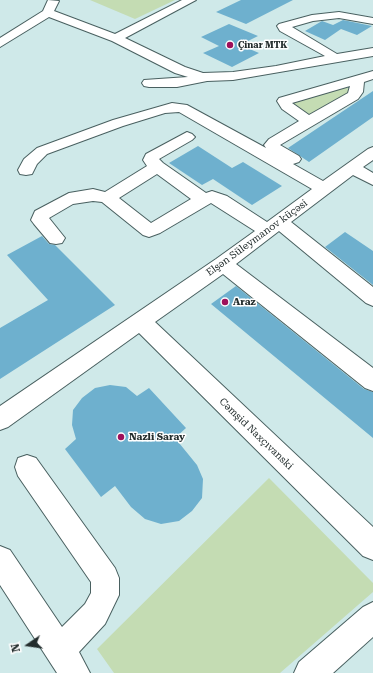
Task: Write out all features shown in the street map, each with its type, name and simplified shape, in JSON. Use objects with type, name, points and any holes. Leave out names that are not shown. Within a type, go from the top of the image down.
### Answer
[{"type":"street","points":[[0,43],[48,13],[53,0]]},
{"type":"street","points":[[116,38],[190,0]]},
{"type":"street","points":[[48,13],[116,38],[180,70],[202,77]]},
{"type":"street","points":[[335,58],[323,49],[284,28],[283,26],[312,18],[339,15],[373,21]]},
{"type":"street","points":[[149,83],[177,83],[202,77],[233,76],[300,66],[335,58],[373,52]]},
{"type":"street","points":[[250,62],[284,57],[300,66]]},
{"type":"street","points":[[309,122],[287,106],[284,101],[373,75]]},
{"type":"street","points":[[329,186],[274,149],[272,145],[353,96],[356,92],[358,79]]},
{"type":"street","points":[[26,170],[30,162],[42,151],[118,123],[172,107],[182,108],[329,186]]},
{"type":"street","points":[[188,137],[152,157],[151,160],[157,167],[203,199]]},
{"type":"street","name":"Elşən Süleymanov küçəsi","points":[[0,419],[223,264],[373,152]]},
{"type":"street","points":[[106,198],[157,167]]},
{"type":"street","points":[[352,168],[373,180]]},
{"type":"street","points":[[56,238],[39,218],[41,215],[69,199],[93,195],[106,198],[149,230],[154,229],[203,199],[212,197],[222,200],[274,227],[373,298]]},
{"type":"street","points":[[223,264],[373,381]]},
{"type":"street","name":"Cəmşid Naxçıvanski","points":[[140,321],[373,546]]},
{"type":"street","points":[[0,560],[68,662],[105,595],[105,578],[27,467]]},
{"type":"street","points":[[310,673],[373,617]]},
{"type":"green space","points":[[90,0],[175,0],[135,19]]},
{"type":"green space","points":[[345,87],[352,90],[309,118],[289,103]]},
{"type":"green space","points":[[269,478],[373,583],[373,592],[280,673],[114,673],[97,649]]},
{"type":"building","points":[[241,0],[293,0],[246,24],[216,12]]},
{"type":"building","points":[[343,20],[372,26],[357,35],[341,29],[325,40],[305,31],[322,21],[333,25]]},
{"type":"building","name":"Çinar MTK","points":[[229,24],[258,36],[240,45],[259,53],[232,67],[203,53],[219,46],[201,37]]},
{"type":"building","points":[[373,91],[373,117],[309,162],[288,148]]},
{"type":"building","points":[[198,146],[232,168],[243,162],[282,186],[252,205],[213,179],[202,185],[169,163]]},
{"type":"building","points":[[345,232],[373,251],[373,285],[325,247]]},
{"type":"building","points":[[42,236],[49,244],[55,245],[115,305],[0,379],[0,328],[48,300],[7,255]]},
{"type":"building","points":[[236,286],[364,389],[373,392],[373,438],[211,304]]},
{"type":"building","points":[[110,385],[126,387],[137,396],[149,388],[186,428],[175,438],[197,465],[203,479],[202,498],[192,511],[179,521],[161,524],[145,519],[131,507],[115,486],[101,497],[65,449],[76,439],[72,425],[73,410],[82,398],[95,388]]},
{"type":"place","name":"Çinar MTK","points":[[230,45]]},
{"type":"place","name":"Araz","points":[[225,302]]},
{"type":"place","name":"Nazli Saray","points":[[121,437]]}]
